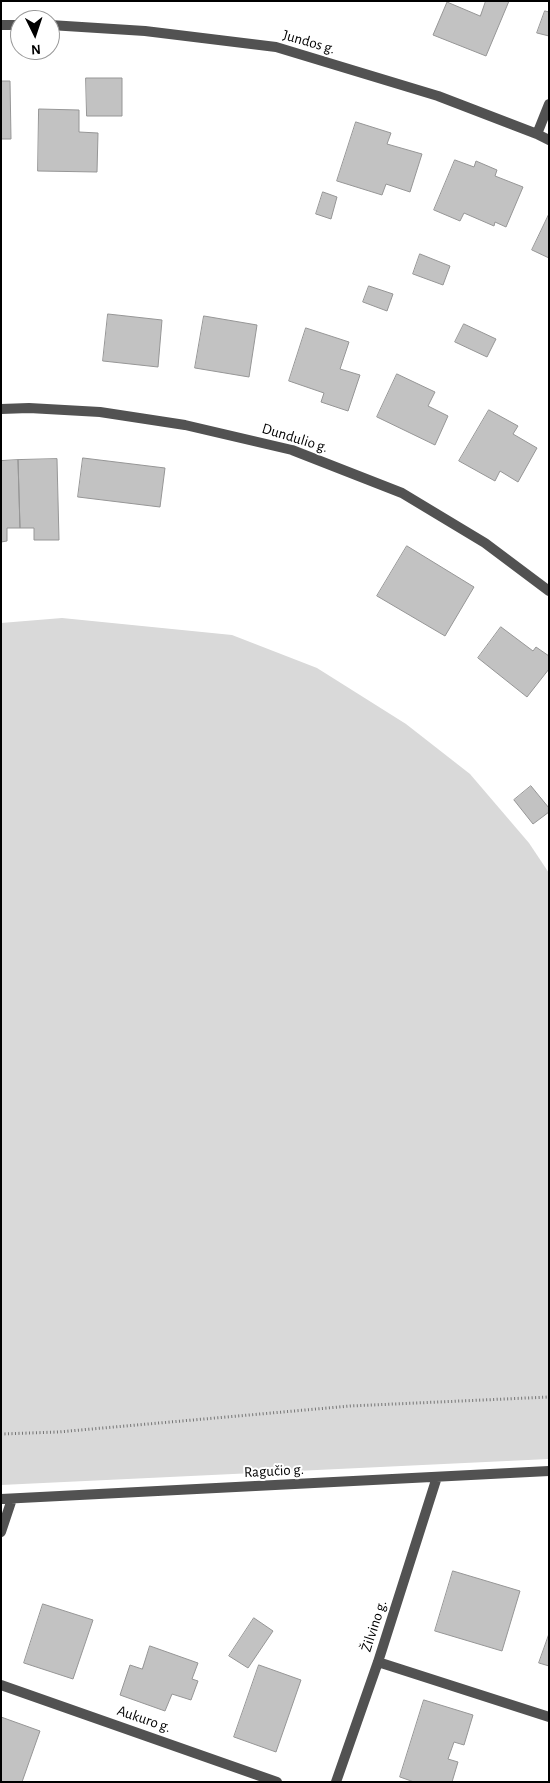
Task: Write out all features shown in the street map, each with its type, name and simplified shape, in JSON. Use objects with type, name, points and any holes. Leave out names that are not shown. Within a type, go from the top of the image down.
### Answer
[{"type":"street","name":"Jundos g.","points":[[60,26],[145,31],[276,47],[438,96],[549,140]]},
{"type":"street","points":[[537,134],[549,104]]},
{"type":"street","name":"Dundulio g.","points":[[1,410],[29,408],[100,412],[186,426],[292,450],[402,493],[485,543],[549,591]]},
{"type":"street","name":"Ragučio g.","points":[[6,1499],[549,1471]]},
{"type":"street","name":"Žilvino g.","points":[[336,1782],[378,1662],[438,1477]]},
{"type":"street","points":[[1,1532],[6,1499]]},
{"type":"street","points":[[378,1662],[549,1717]]},
{"type":"street","name":"Aukuro g.","points":[[1,1685],[277,1782]]},
{"type":"path","points":[[1,1434],[58,1432],[350,1406],[549,1397]]},
{"type":"shaded area","points":[[62,618],[232,635],[317,668],[406,724],[470,774],[529,843],[549,873],[549,1459],[1,1485],[1,623]]},
{"type":"building","points":[[486,1],[509,1],[486,56],[433,35],[447,2],[480,16]]},
{"type":"building","points":[[545,11],[549,12],[549,36],[537,33]]},
{"type":"building","points":[[86,78],[122,78],[122,116],[87,116]]},
{"type":"building","points":[[1,81],[10,81],[11,139],[1,139]]},
{"type":"building","points":[[39,109],[79,110],[79,132],[98,133],[97,172],[38,171]]},
{"type":"building","points":[[356,122],[391,133],[387,144],[422,154],[410,192],[386,184],[382,195],[337,181]]},
{"type":"building","points":[[455,160],[474,167],[476,161],[497,170],[495,176],[523,187],[506,227],[495,222],[494,226],[464,213],[460,221],[434,210]]},
{"type":"building","points":[[323,192],[337,197],[331,219],[316,214]]},
{"type":"building","points":[[549,214],[549,258],[532,250]]},
{"type":"building","points":[[420,254],[450,266],[443,285],[413,274]]},
{"type":"building","points":[[369,286],[393,294],[387,311],[363,302]]},
{"type":"building","points":[[108,314],[162,320],[158,367],[103,361]]},
{"type":"building","points":[[204,316],[257,325],[249,377],[195,368]]},
{"type":"building","points":[[464,324],[496,339],[487,357],[455,342]]},
{"type":"building","points":[[306,328],[349,342],[340,369],[360,375],[348,411],[321,402],[324,393],[289,381]]},
{"type":"building","points":[[397,374],[435,392],[428,406],[448,416],[435,445],[377,417]]},
{"type":"building","points":[[489,410],[518,426],[513,434],[537,448],[518,482],[500,471],[495,481],[459,461]]},
{"type":"building","points":[[83,458],[165,468],[160,507],[78,497]]},
{"type":"building","points":[[57,459],[59,540],[34,540],[34,528],[20,528],[18,460]]},
{"type":"building","points":[[18,460],[20,528],[7,528],[7,541],[1,542],[1,461]]},
{"type":"building","points":[[407,546],[474,587],[445,636],[377,596]]},
{"type":"building","points":[[501,627],[533,651],[536,647],[549,656],[549,669],[527,697],[478,658]]},
{"type":"building","points":[[531,786],[549,808],[549,812],[533,824],[514,800]]},
{"type":"building","points":[[453,1571],[520,1591],[502,1651],[435,1631]]},
{"type":"building","points":[[43,1604],[93,1620],[73,1679],[24,1663]]},
{"type":"building","points":[[254,1618],[273,1631],[248,1668],[229,1656]]},
{"type":"building","points":[[549,1634],[549,1666],[539,1663]]},
{"type":"building","points":[[150,1646],[198,1663],[192,1679],[198,1681],[191,1700],[172,1694],[165,1711],[120,1695],[130,1665],[142,1669]]},
{"type":"building","points":[[259,1665],[301,1680],[276,1752],[234,1737]]},
{"type":"building","points":[[424,1700],[473,1715],[464,1745],[454,1742],[448,1759],[458,1762],[452,1782],[414,1782],[400,1777]]},
{"type":"building","points":[[1,1717],[40,1731],[22,1782],[1,1782]]}]
